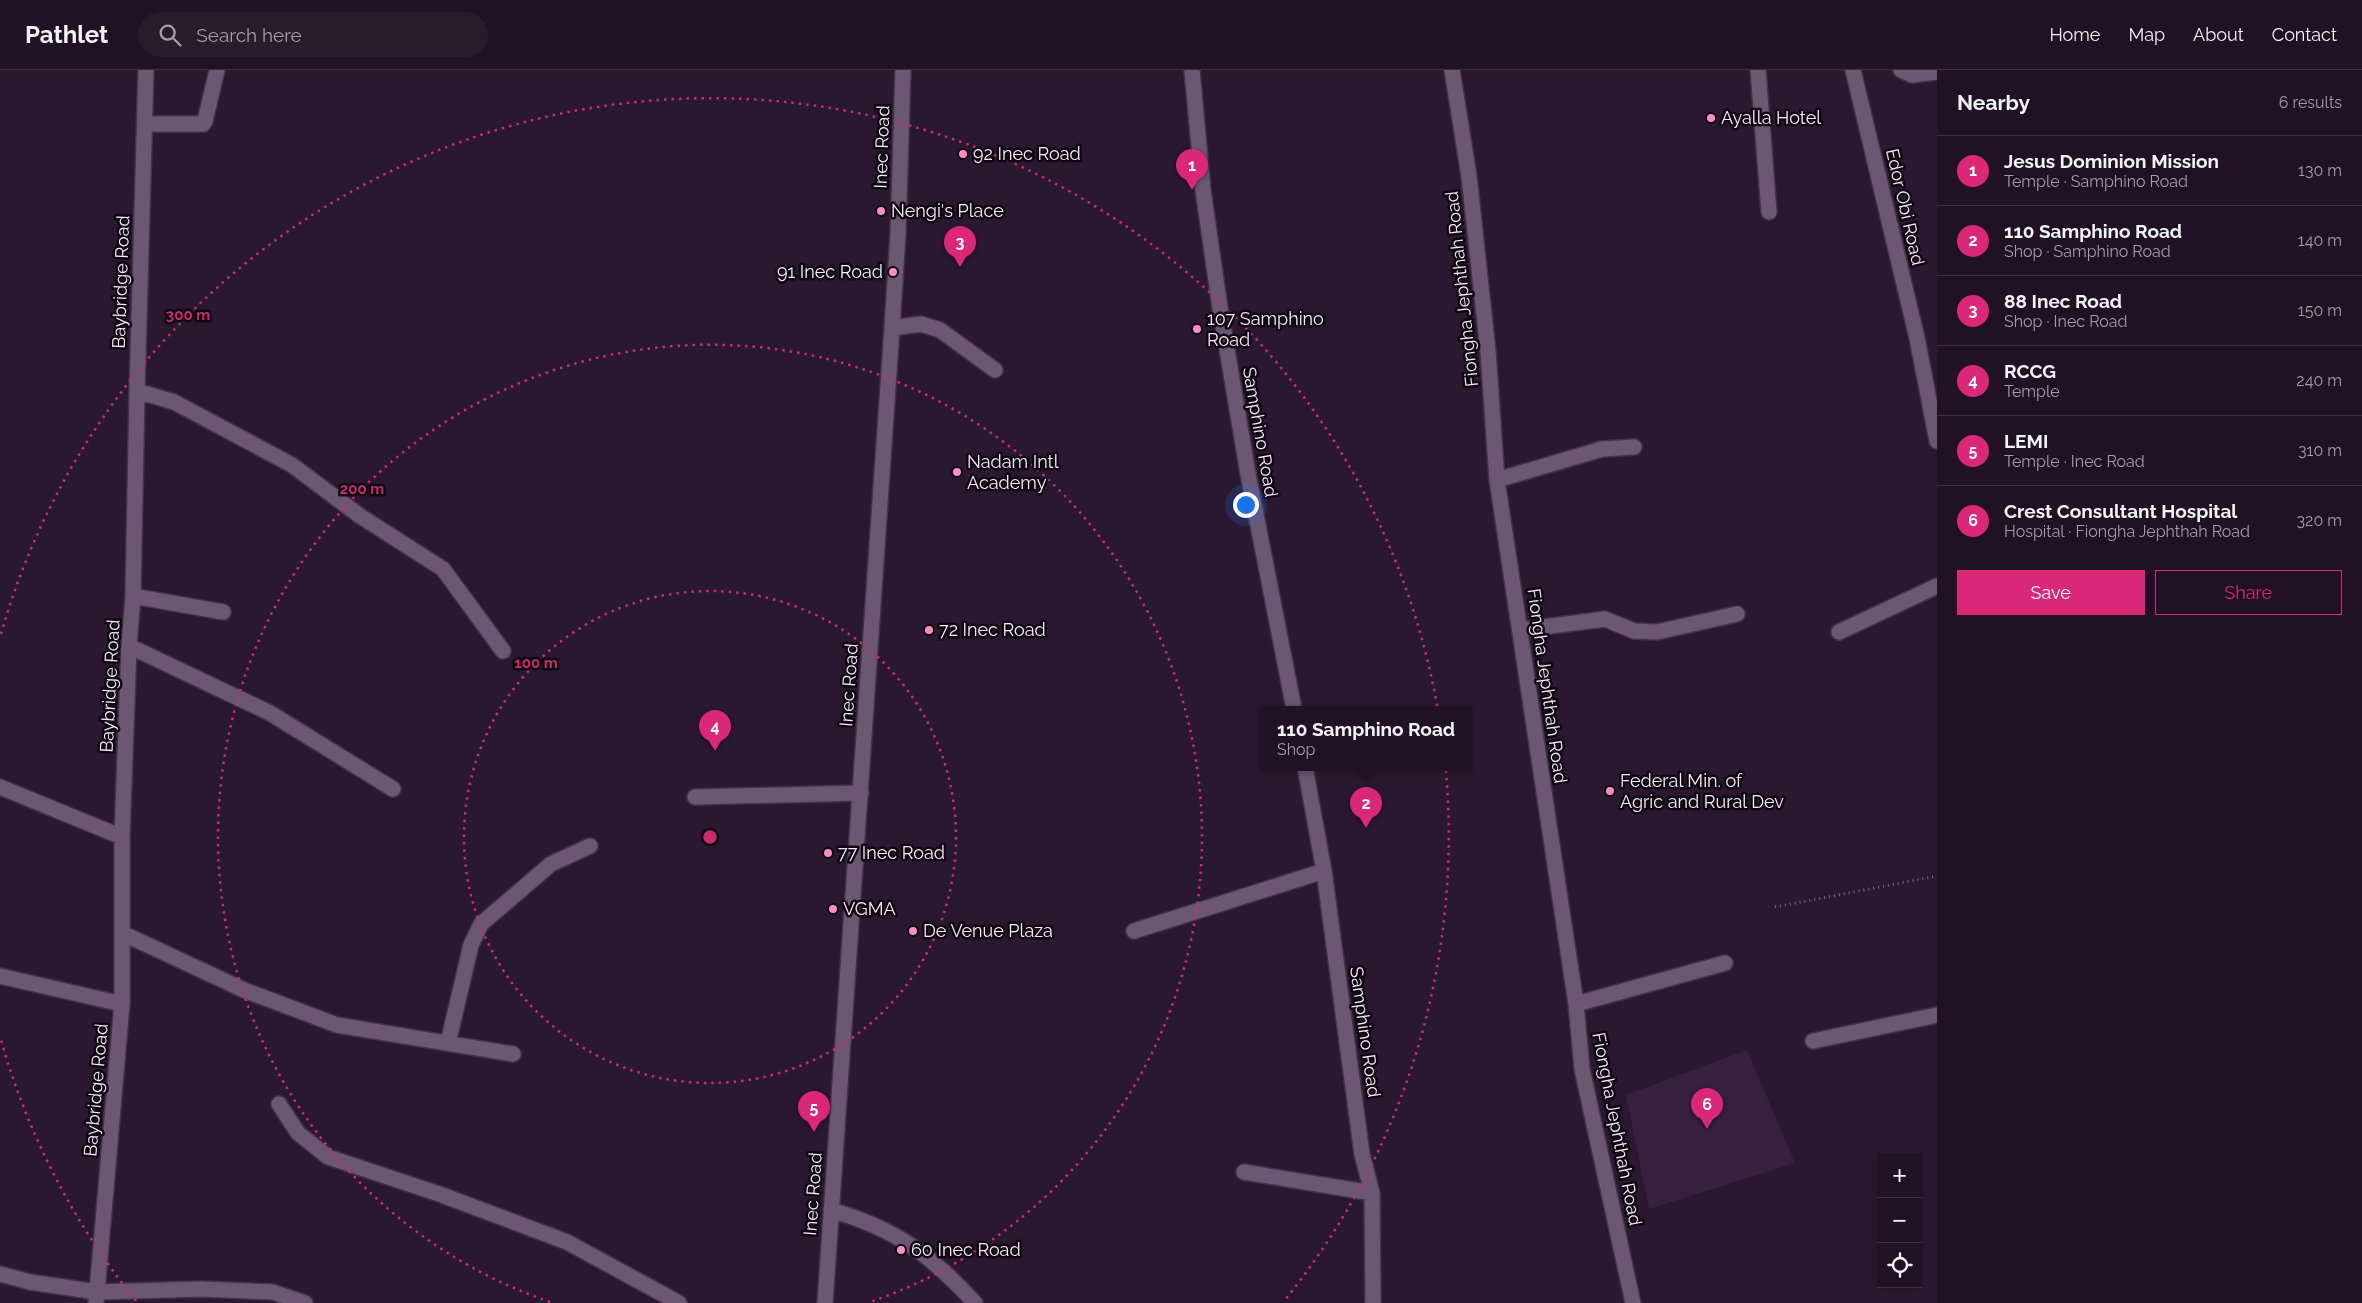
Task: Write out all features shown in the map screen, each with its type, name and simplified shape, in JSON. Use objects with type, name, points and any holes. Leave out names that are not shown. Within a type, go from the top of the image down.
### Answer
[{"type":"street","name":"Baybridge Road","points":[[97,1297],[122,1004],[122,838],[129,646],[133,596],[146,70]]},
{"type":"street","points":[[145,124],[203,124],[217,70]]},
{"type":"street","name":"Inec Road","points":[[825,1303],[898,234],[903,70]]},
{"type":"street","name":"Samphino Road","points":[[1192,70],[1203,190],[1222,318],[1248,474],[1293,706]]},
{"type":"street","name":"Fiongha Jephthah Road","points":[[1452,70],[1469,176],[1488,351],[1497,480],[1576,1004],[1582,1069],[1633,1303]]},
{"type":"street","points":[[1758,70],[1769,212]]},
{"type":"street","name":"Edor Obi Road","points":[[1853,70],[1916,338],[1937,441]]},
{"type":"street","points":[[1901,70],[1912,75],[1937,72]]},
{"type":"street","points":[[892,328],[921,324],[940,330],[995,370]]},
{"type":"street","points":[[137,391],[174,402],[292,465],[360,516],[443,570],[503,651]]},
{"type":"street","points":[[1497,480],[1602,449],[1634,447]]},
{"type":"street","points":[[1839,632],[1937,586]]},
{"type":"street","points":[[133,596],[223,612]]},
{"type":"street","points":[[1520,630],[1605,619],[1634,631],[1658,632],[1737,614]]},
{"type":"street","points":[[129,646],[270,713],[393,789]]},
{"type":"street","name":"Samphino Road","points":[[1306,771],[1324,871],[1362,1154],[1372,1192],[1374,1303]]},
{"type":"street","points":[[0,787],[122,838]]},
{"type":"street","points":[[694,797],[860,793]]},
{"type":"street","points":[[448,1043],[471,945],[481,924],[551,864],[590,846]]},
{"type":"street","points":[[1134,931],[1324,871]]},
{"type":"street","points":[[122,933],[244,990],[337,1025],[512,1054]]},
{"type":"street","points":[[1576,1004],[1725,963]]},
{"type":"street","points":[[0,976],[122,1004]]},
{"type":"street","points":[[1813,1041],[1937,1015]]},
{"type":"street","points":[[279,1104],[298,1133],[328,1157],[442,1195],[567,1242],[680,1303]]},
{"type":"street","points":[[1244,1172],[1372,1192]]},
{"type":"street","points":[[831,1210],[859,1219],[903,1239],[946,1271],[976,1303]]},
{"type":"street","points":[[0,1274],[97,1297],[201,1289],[273,1292],[304,1303]]},
{"type":"path","points":[[1775,908],[1937,876]]},
{"type":"shaded area","points":[[1747,1050],[1795,1163],[1649,1209],[1626,1095]]},
{"type":"place","name":"Ayalla Hotel","points":[[1711,118]]},
{"type":"place","name":"92 Inec Road","points":[[963,154]]},
{"type":"place","name":"Jesus Dominion Mission","points":[[1192,190]]},
{"type":"place","name":"Nengi's Place","points":[[881,211]]},
{"type":"place","name":"88 Inec Road","points":[[960,267]]},
{"type":"place","name":"91 Inec Road","points":[[893,272]]},
{"type":"place","name":"107 Samphino Road","points":[[1197,329]]},
{"type":"place","name":"Nadam Intl Academy","points":[[957,472]]},
{"type":"place","name":"72 Inec Road","points":[[929,630]]},
{"type":"place","name":"RCCG","points":[[715,751]]},
{"type":"place","name":"Federal Min. of Agric and Rural Dev","points":[[1610,791]]},
{"type":"place","name":"110 Samphino Road","points":[[1366,828]]},
{"type":"place","name":"77 Inec Road","points":[[828,853]]},
{"type":"place","name":"VGMA","points":[[833,909]]},
{"type":"place","name":"De Venue Plaza","points":[[913,931]]},
{"type":"place","name":"Crest Consultant Hospital","points":[[1707,1129]]},
{"type":"place","name":"LEMI","points":[[814,1132]]},
{"type":"place","name":"60 Inec Road","points":[[901,1250]]}]
